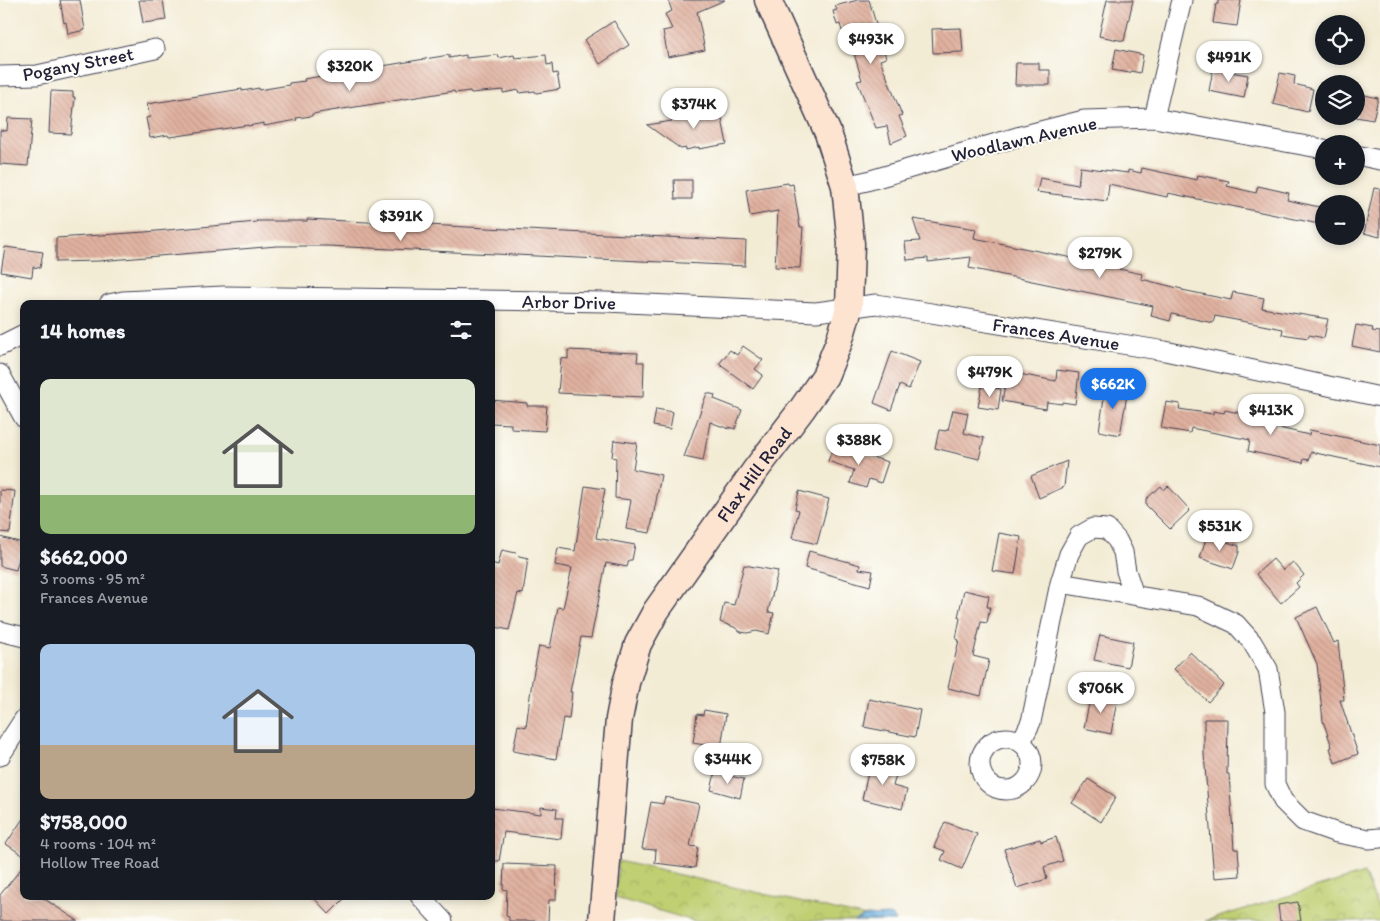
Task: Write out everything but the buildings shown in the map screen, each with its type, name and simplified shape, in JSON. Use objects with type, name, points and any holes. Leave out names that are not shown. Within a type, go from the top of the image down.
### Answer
[{"type":"main road","name":"Flax Hill Road","points":[[602,921],[619,719],[626,683],[638,644],[656,611],[754,472],[825,376],[839,342],[849,308],[851,244],[846,186],[828,132],[768,0]]},
{"type":"street","points":[[1154,118],[1182,0]]},
{"type":"street","name":"Pogany Street","points":[[0,76],[37,75],[155,49]]},
{"type":"street","name":"Woodlawn Avenue","points":[[846,186],[1017,137],[1084,120],[1154,118],[1315,147]]},
{"type":"street","points":[[1365,158],[1380,160]]},
{"type":"street","name":"Arbor Drive","points":[[495,301],[606,302],[816,312],[849,308]]},
{"type":"street","name":"Frances Avenue","points":[[849,308],[876,304],[1165,351],[1380,397]]},
{"type":"street","points":[[0,346],[20,336]]},
{"type":"street","points":[[0,374],[20,411]]},
{"type":"street","points":[[1021,742],[1031,722],[1060,583],[1068,554],[1079,536],[1093,528],[1107,529],[1117,540],[1123,552],[1126,571],[1134,595]]},
{"type":"street","points":[[1060,583],[1198,606],[1236,624],[1252,642],[1268,669],[1275,712],[1275,784],[1283,801],[1303,821],[1337,834],[1369,839],[1380,838]]},
{"type":"street","points":[[0,631],[20,636]]},
{"type":"street","points":[[0,756],[20,725]]},
{"type":"street","points":[[424,900],[443,921]]},
{"type":"green space","points":[[618,861],[884,921],[694,921],[616,898]]},
{"type":"green space","points":[[1364,873],[1380,912],[1380,921],[1205,921]]},
{"type":"water","points":[[889,915],[894,917],[896,921],[854,921],[866,916]]}]
